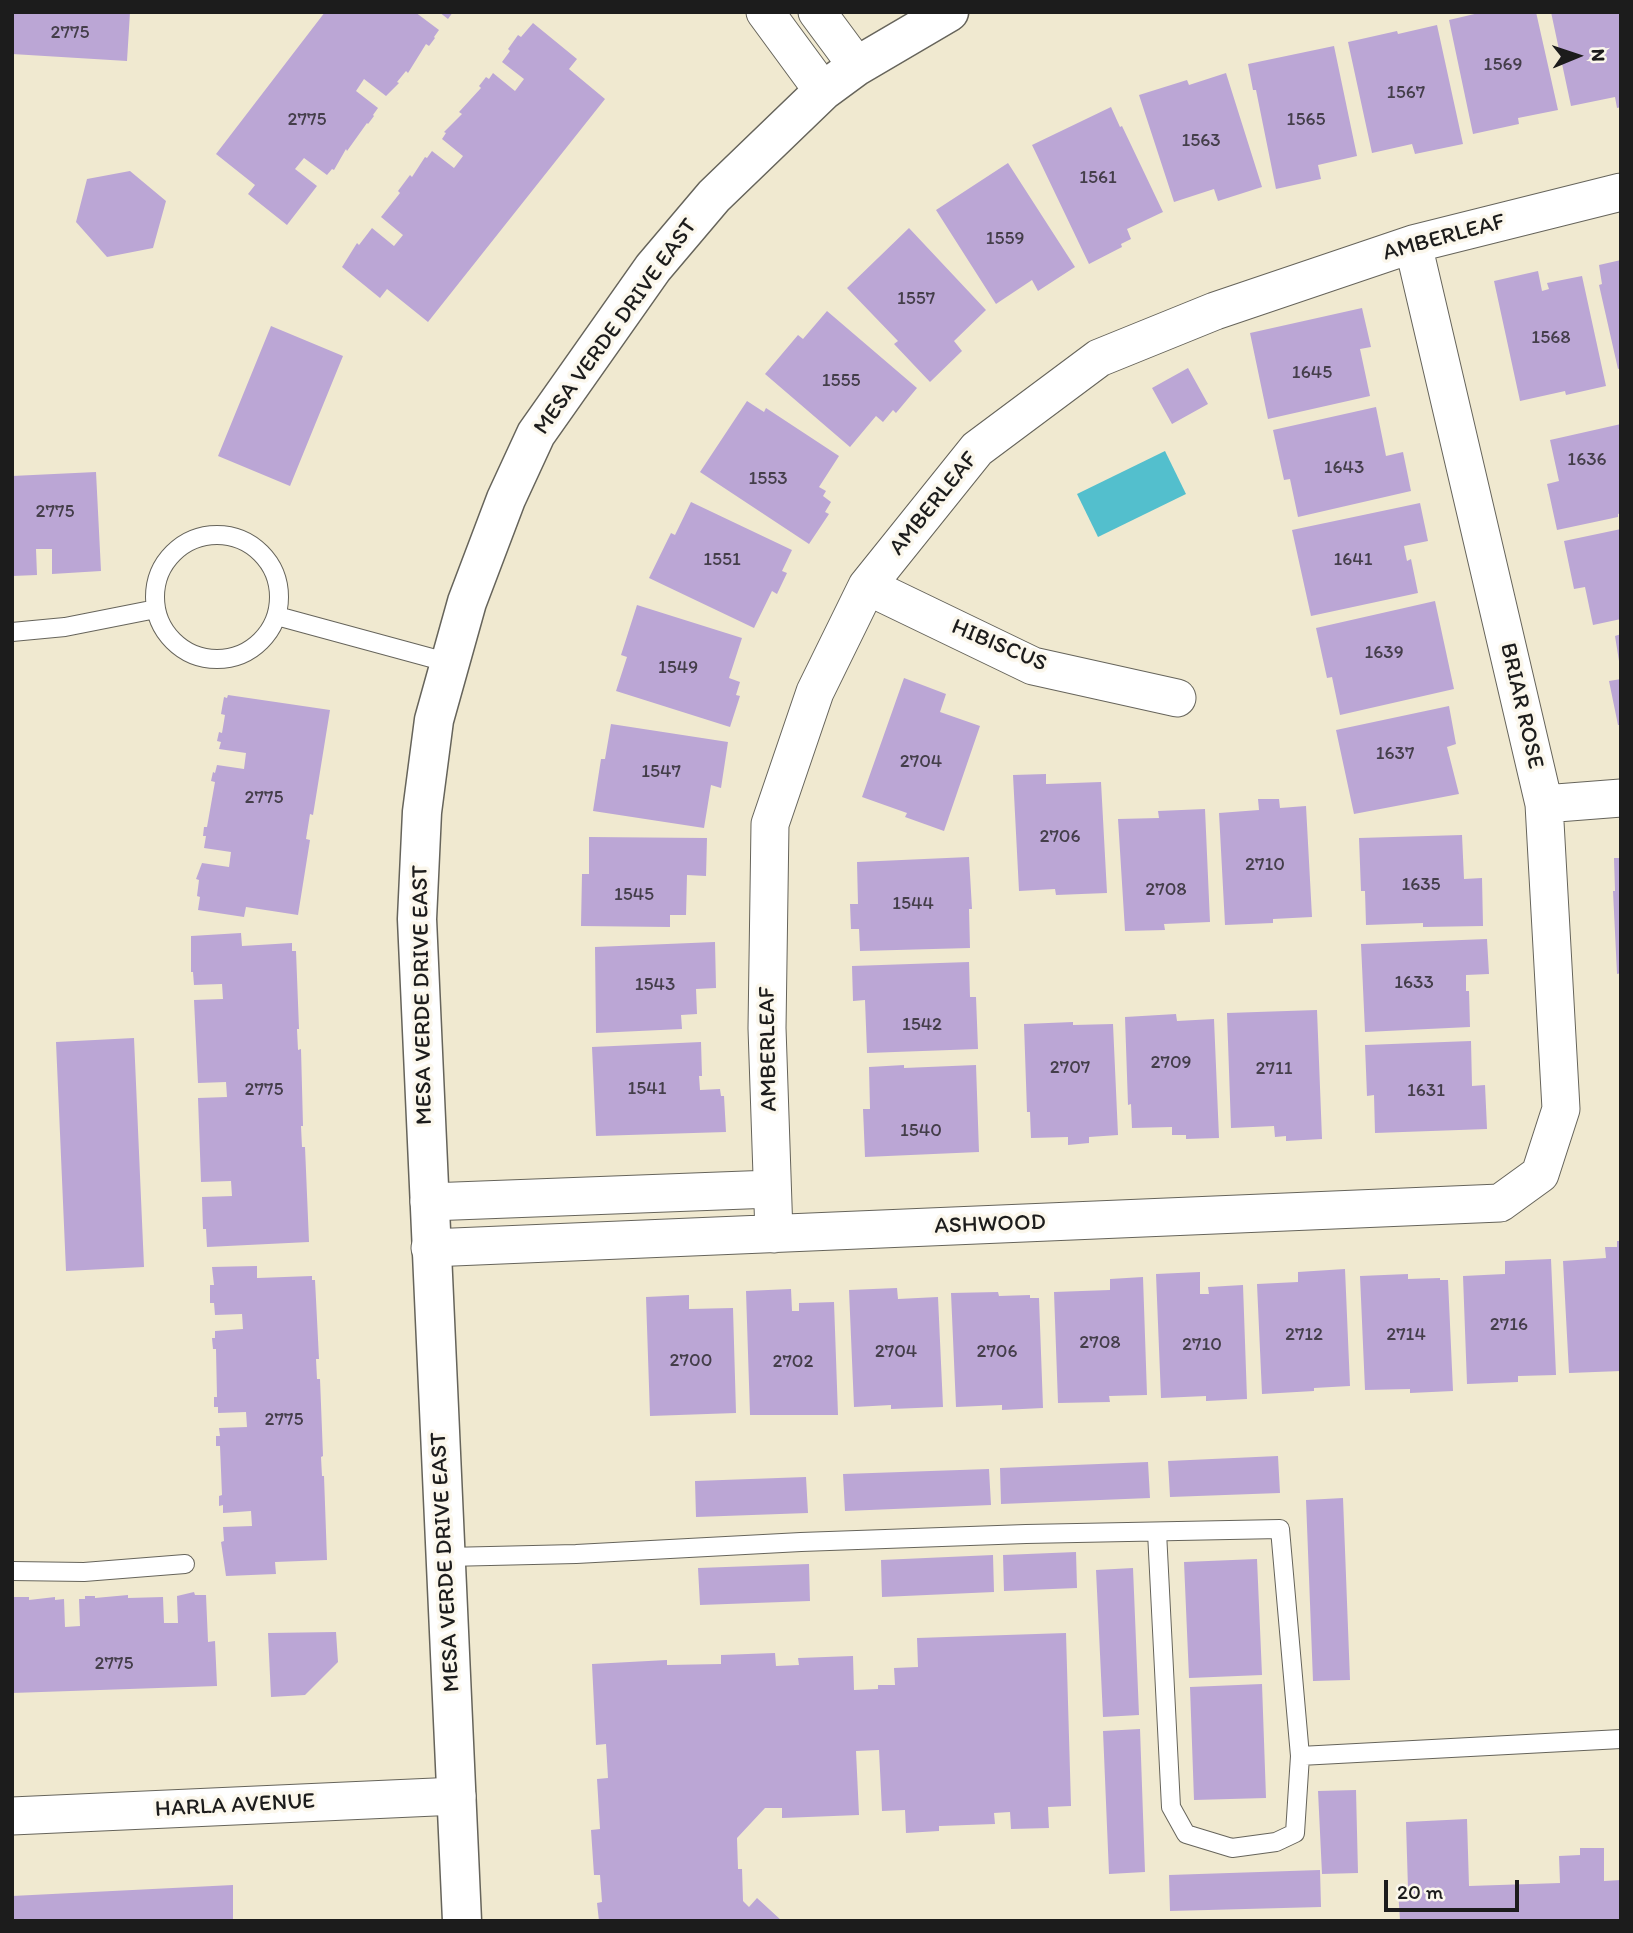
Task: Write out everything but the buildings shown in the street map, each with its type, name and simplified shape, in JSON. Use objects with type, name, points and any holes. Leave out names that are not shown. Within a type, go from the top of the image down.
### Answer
[{"type":"street","points":[[765,12],[823,91]]},
{"type":"street","points":[[817,12],[857,66]]},
{"type":"street","name":"MESA VERDE DRIVE EAST","points":[[462,1921],[417,919],[422,812],[434,720],[467,601],[506,499],[536,433],[653,268],[714,196],[823,91],[857,66],[949,12]]},
{"type":"street","name":"AMBERLEAF","points":[[774,1234],[768,1027],[770,824],[815,692],[867,586],[977,449],[1099,358],[1214,311],[1413,244],[1621,192]]},
{"type":"street","name":"BRIAR ROSE","points":[[1413,244],[1544,804],[1561,1109],[1540,1174]]},
{"type":"street","name":"HIBISCUS","points":[[867,586],[1033,666],[1177,698]]},
{"type":"street","points":[[1544,804],[1621,798]]},
{"type":"street","name":"ASHWOOD","points":[[430,1248],[1500,1203],[1540,1174]]},
{"type":"street","points":[[429,1202],[772,1189]]},
{"type":"street","name":"HARLA AVENUE","points":[[12,1816],[457,1796]]},
{"type":"lane","points":[[207,535],[228,535],[248,542],[264,555],[275,573],[279,594],[276,616],[267,634],[254,648],[236,657],[215,660],[196,656],[178,646],[165,631],[156,609],[154,593],[159,573],[170,555],[186,542],[207,535]]},
{"type":"lane","points":[[12,632],[65,627],[156,609]]},
{"type":"lane","points":[[276,616],[450,663]]},
{"type":"lane","points":[[447,1557],[576,1554],[907,1538],[1157,1532],[1280,1530],[1300,1756],[1295,1833],[1276,1842],[1232,1848],[1186,1833],[1171,1807],[1157,1532]]},
{"type":"lane","points":[[12,1571],[84,1572],[185,1564]]},
{"type":"lane","points":[[1300,1756],[1621,1739]]},
{"type":"water","points":[[1165,451],[1186,494],[1098,537],[1077,494]]}]
